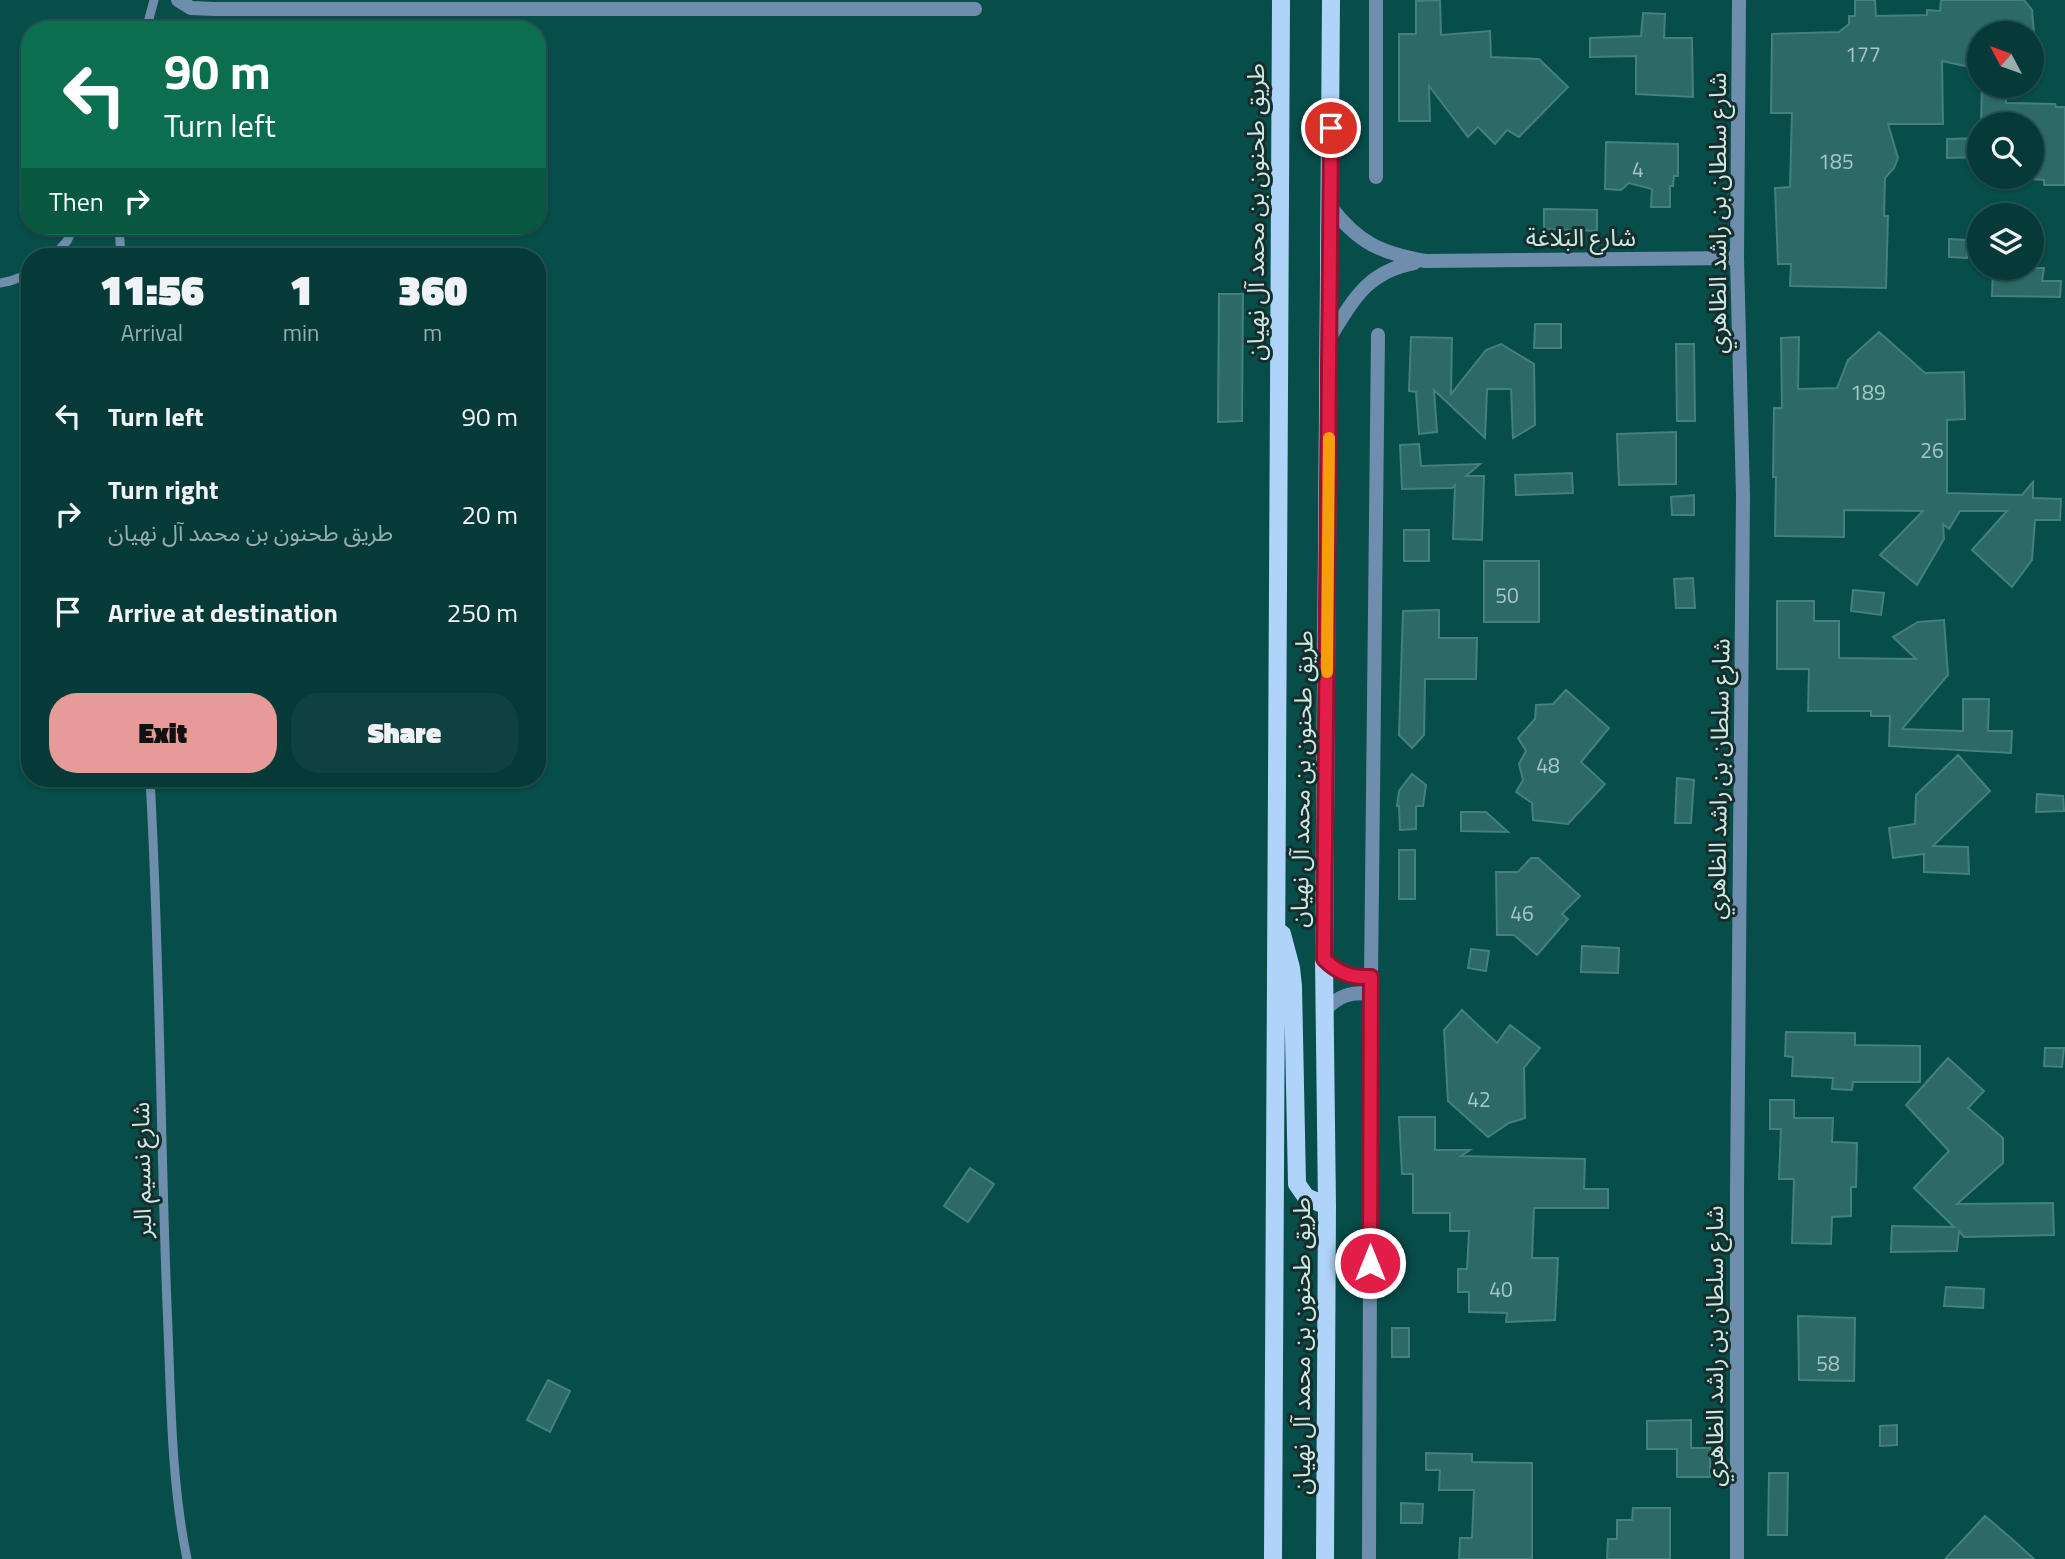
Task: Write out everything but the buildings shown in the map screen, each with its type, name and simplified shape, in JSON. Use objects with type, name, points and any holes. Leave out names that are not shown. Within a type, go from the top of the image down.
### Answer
[{"type":"main road","name":"طريق طحنون بن محمد آل نهيان","points":[[1273,1559],[1281,0]]},
{"type":"main road","name":"طريق طحنون بن محمد آل نهيان","points":[[1325,1559],[1327,1206],[1324,959],[1331,0]]},
{"type":"main road","points":[[1277,917],[1287,950],[1293,986],[1297,1184],[1306,1197],[1327,1206]]},
{"type":"street","points":[[178,0],[191,8],[214,9],[975,9]]},
{"type":"street","points":[[1376,0],[1376,177]]},
{"type":"street","name":"شارع سلطان بن راشد الظاهري","points":[[1737,1559],[1743,496],[1737,258],[1740,0]]},
{"type":"street","name":"شارع البَلاغة","points":[[1330,205],[1348,227],[1382,252],[1425,261]]},
{"type":"street","name":"شارع البَلاغة","points":[[1330,337],[1356,296],[1372,280],[1400,266],[1425,261],[1737,258]]},
{"type":"street","points":[[1369,1559],[1371,977],[1378,335]]},
{"type":"street","points":[[1324,959],[1345,975],[1371,977]]},
{"type":"street","points":[[1324,1011],[1333,1001],[1345,994],[1371,993]]},
{"type":"lane","points":[[148,21],[154,0]]},
{"type":"lane","points":[[0,283],[21,277]]},
{"type":"lane","name":"شارع نسيم البر","points":[[150,787],[158,915],[173,1451],[187,1559]]},
{"type":"slow traffic","points":[[1327,672],[1329,438]]},
{"type":"route","points":[[1331,128],[1324,959],[1345,975],[1371,977],[1370,1263]]}]
